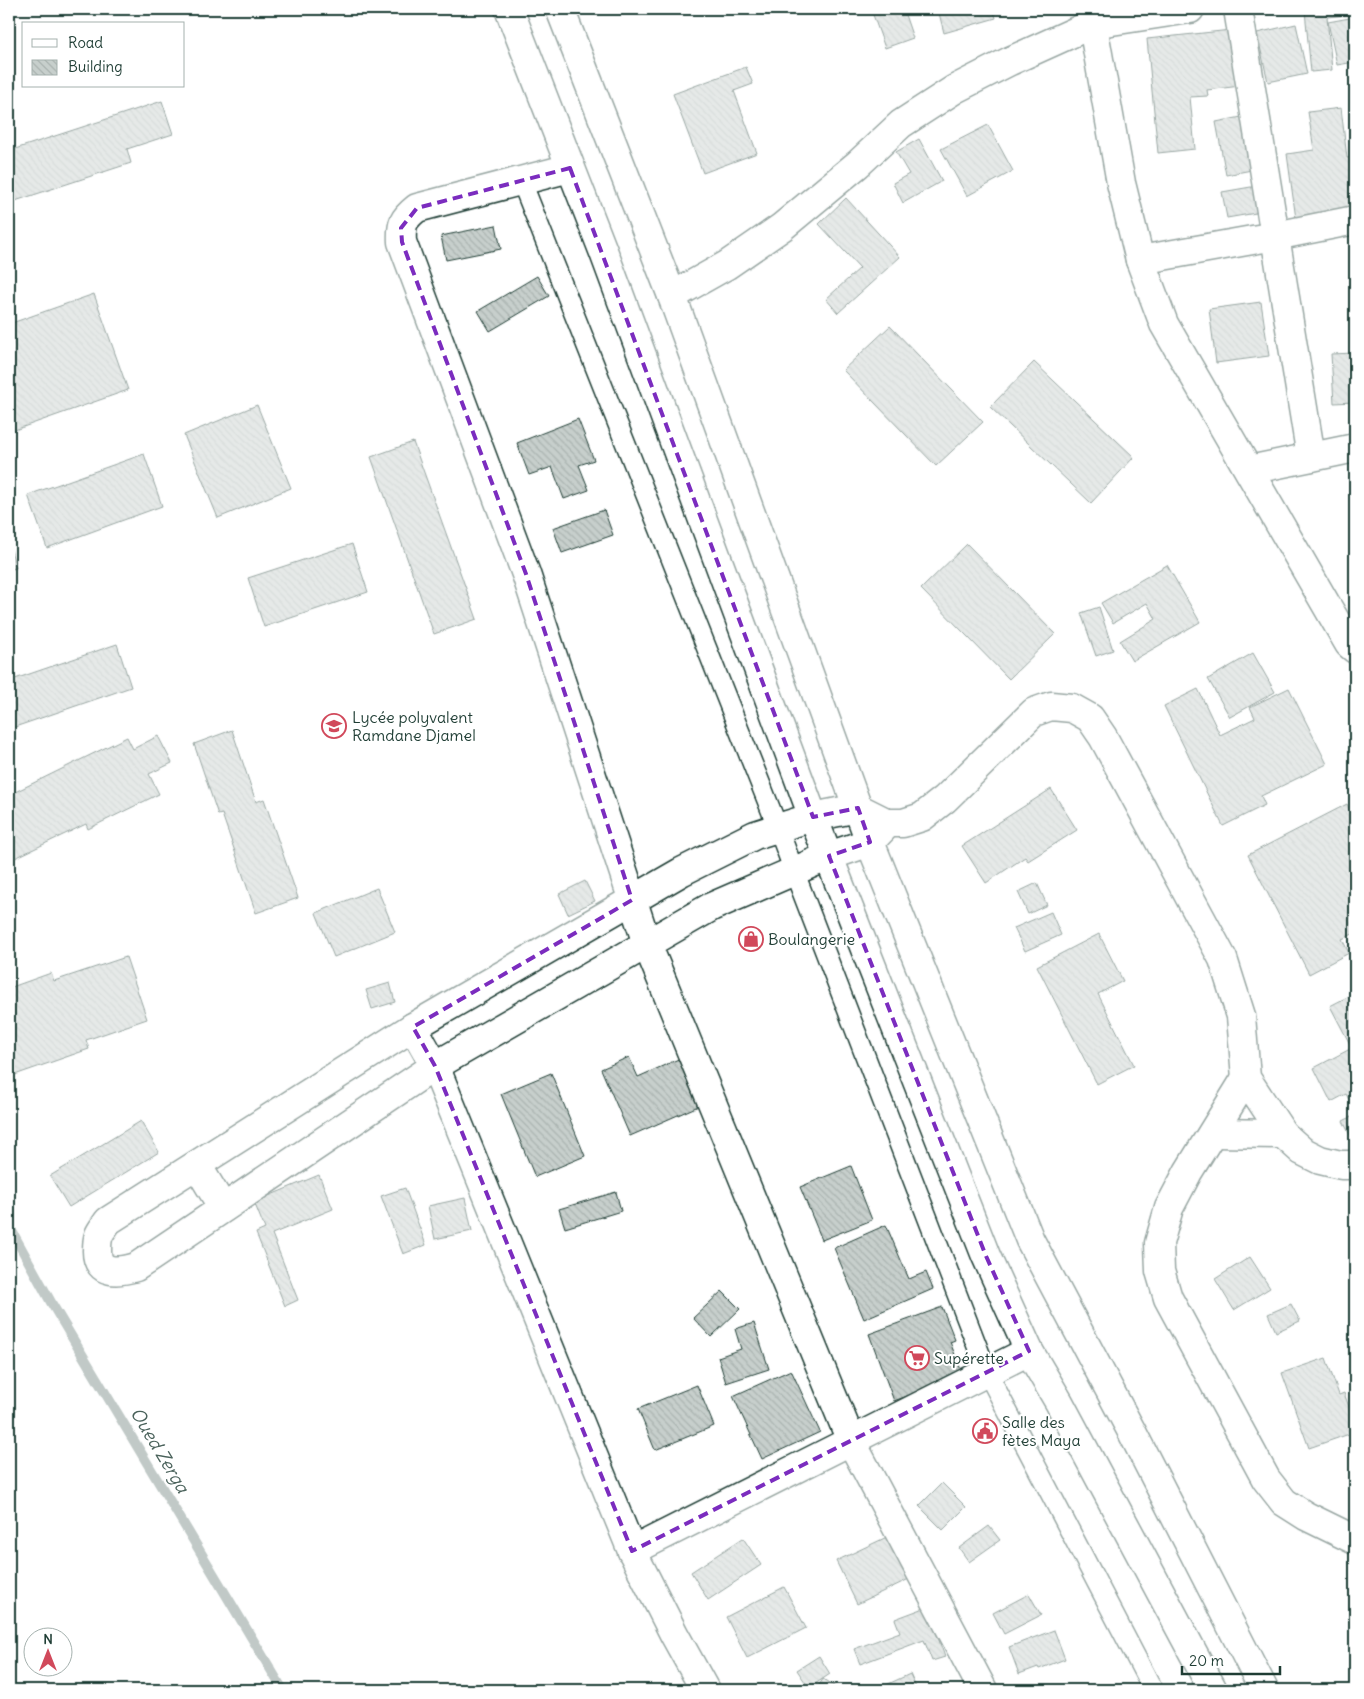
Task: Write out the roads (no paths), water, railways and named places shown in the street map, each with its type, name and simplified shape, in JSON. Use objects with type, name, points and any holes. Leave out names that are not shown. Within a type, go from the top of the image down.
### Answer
[{"type":"street","points":[[508,9],[604,253],[813,817],[986,1256],[1029,1351],[1063,1410],[1213,1690]]},
{"type":"street","points":[[560,9],[672,296],[858,808],[879,832],[1030,1240],[1132,1432],[1264,1690]]},
{"type":"street","points":[[672,296],[727,264],[782,226],[858,164],[901,124],[956,89],[1091,16],[1190,9]]},
{"type":"street","points":[[1238,9],[1311,457]]},
{"type":"street","points":[[1091,16],[1121,182],[1140,260],[1164,324],[1349,644],[1355,650]]},
{"type":"street","points":[[570,168],[417,208],[407,216],[401,228],[402,242],[526,574],[647,944],[852,1441],[983,1690]]},
{"type":"street","points":[[1140,260],[1355,220]]},
{"type":"street","points":[[1249,470],[1355,448]]},
{"type":"street","points":[[858,808],[813,817],[755,835],[680,872],[413,1027],[108,1221],[99,1234],[97,1244],[97,1258],[100,1265],[109,1270],[117,1271],[136,1267],[435,1066],[711,907],[794,872],[879,832],[922,817],[945,799],[1034,712],[1051,706],[1072,708],[1090,718],[1103,737],[1223,959],[1241,1016],[1246,1078],[1283,1134],[1302,1151],[1320,1160],[1341,1165],[1355,1165]]},
{"type":"street","points":[[413,1027],[435,1066],[632,1551],[705,1690]]},
{"type":"street","points":[[1246,1078],[1228,1104],[1169,1208],[1159,1242],[1160,1271],[1168,1298],[1266,1479],[1284,1502],[1306,1516],[1355,1540]]},
{"type":"street","points":[[1213,1133],[1283,1134]]},
{"type":"street","points":[[197,1165],[223,1208]]},
{"type":"street","points":[[632,1551],[1029,1351]]},
{"type":"lane","points":[[521,180],[778,828],[987,1372],[1153,1690]]},
{"type":"waterway","name":"Oued Zerga","points":[[9,1226],[52,1304],[283,1690]]},
{"type":"place","name":"Lycée polyvalent Ramdane Djamel","points":[[334,726]]},
{"type":"place","name":"Boulangerie","points":[[751,939]]},
{"type":"place","name":"Supérette","points":[[917,1358]]},
{"type":"place","name":"Salle des fètes Maya","points":[[985,1431]]}]
